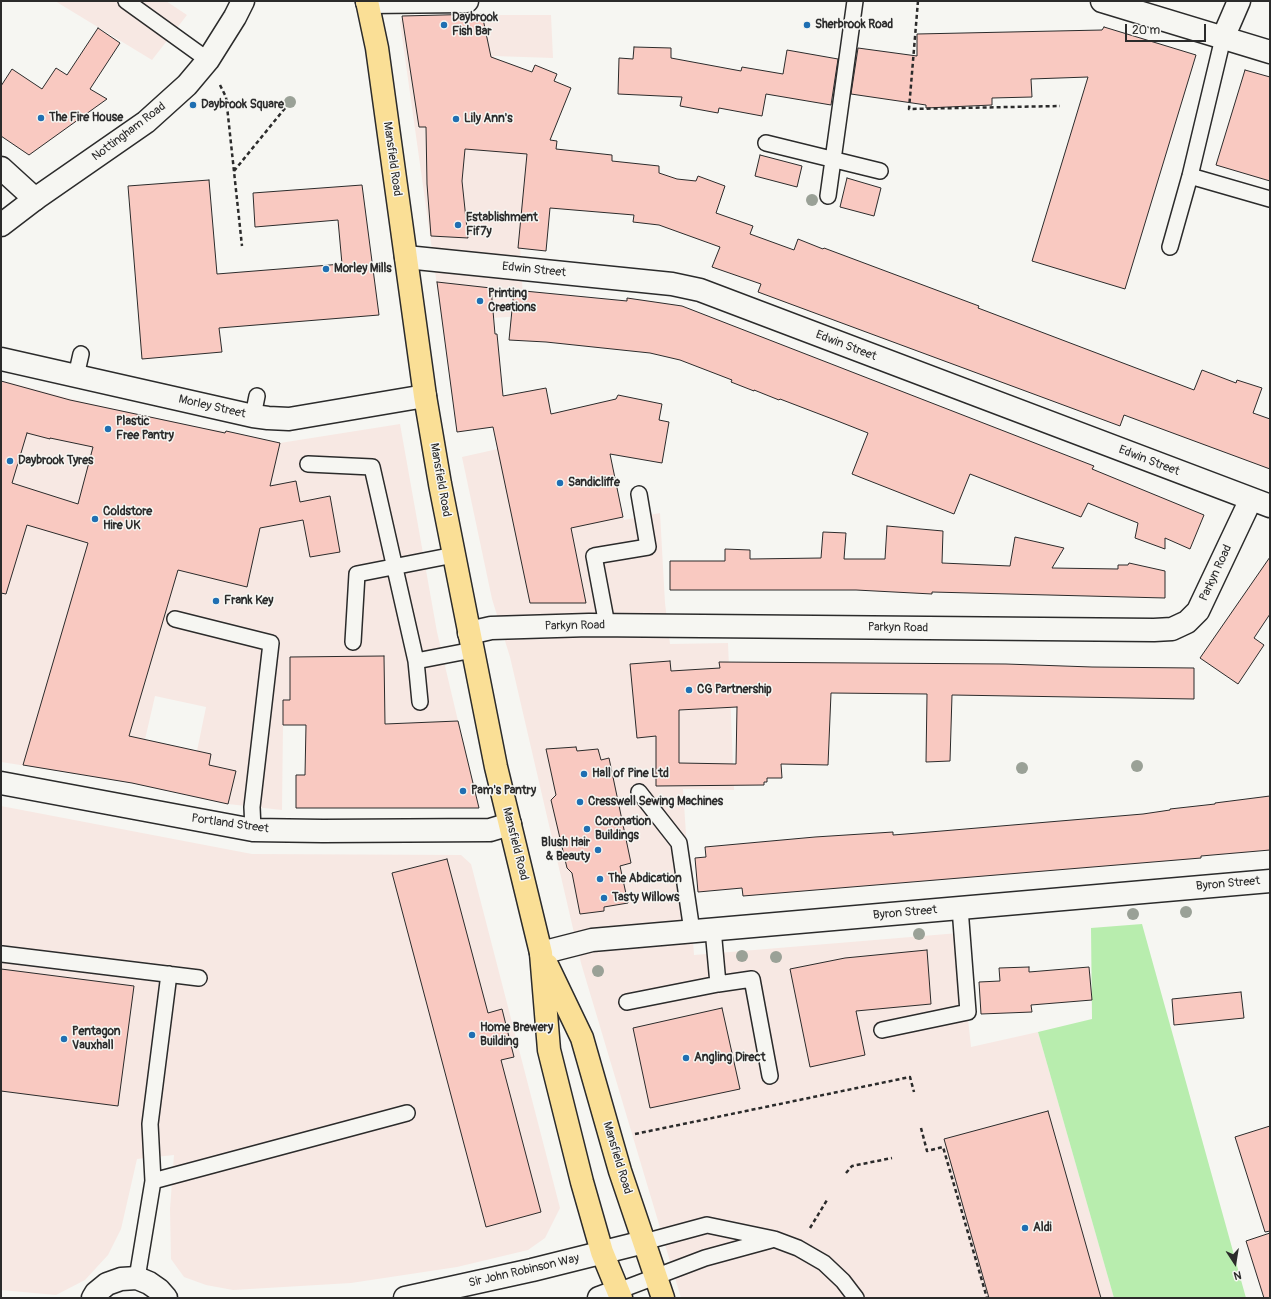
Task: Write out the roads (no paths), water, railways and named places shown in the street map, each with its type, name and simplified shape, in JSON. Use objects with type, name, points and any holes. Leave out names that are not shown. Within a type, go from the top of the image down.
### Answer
[{"type":"highway","name":"Mansfield Road","points":[[367,2],[377,48],[425,396],[440,484],[496,767],[541,953],[549,1050],[582,1182],[613,1296]]},
{"type":"highway","name":"Mansfield Road","points":[[541,953],[582,1038],[620,1171],[663,1298]]},
{"type":"street","name":"Nottingham Road","points":[[1,224],[146,122],[187,85],[208,60],[239,9],[253,1]]},
{"type":"street","points":[[367,2],[467,1]]},
{"type":"street","points":[[1102,1],[1270,52]]},
{"type":"street","points":[[1223,38],[1239,1]]},
{"type":"street","points":[[1,168],[35,199]]},
{"type":"street","name":"Edwin Street","points":[[406,257],[672,284],[700,290],[1260,503]]},
{"type":"street","name":"Morley Street","points":[[1,359],[76,376],[255,406],[289,420],[425,396]]},
{"type":"street","name":"Parkyn Road","points":[[471,641],[491,628],[607,625],[1172,629],[1188,622],[1198,611],[1260,503]]},
{"type":"street","name":"Portland Street","points":[[1,783],[253,830],[490,830],[510,824]]},
{"type":"street","name":"Byron Street","points":[[541,953],[592,940],[1270,881]]},
{"type":"street","name":"Sir John Robinson Way","points":[[405,1298],[532,1270],[644,1242]]},
{"type":"street","points":[[93,1298],[96,1293],[107,1284],[121,1279],[137,1278],[149,1282],[166,1298]]},
{"type":"lane","points":[[126,1],[208,60]]},
{"type":"lane","points":[[828,196],[855,1]]},
{"type":"lane","points":[[1170,247],[1190,176],[1223,38]]},
{"type":"lane","points":[[766,143],[880,171]]},
{"type":"lane","points":[[1190,176],[1270,199]]},
{"type":"lane","points":[[76,376],[81,354]]},
{"type":"lane","points":[[308,464],[372,467],[416,661],[420,702]]},
{"type":"lane","points":[[607,625],[594,556],[648,547],[639,494]]},
{"type":"lane","points":[[353,642],[357,574],[454,555]]},
{"type":"lane","points":[[175,620],[271,643],[252,807],[253,830]]},
{"type":"lane","points":[[416,661],[471,641]]},
{"type":"lane","points":[[639,792],[679,843],[718,984]]},
{"type":"lane","points":[[882,1030],[968,1012],[960,908]]},
{"type":"lane","points":[[2,954],[199,978]]},
{"type":"lane","points":[[137,1278],[153,1181],[150,1124],[168,974]]},
{"type":"lane","points":[[627,1002],[752,978],[770,1076]]},
{"type":"lane","points":[[153,1181],[407,1113]]},
{"type":"lane","points":[[644,1242],[707,1225],[774,1239],[798,1248],[824,1263],[843,1281],[856,1298]]},
{"type":"lane","points":[[613,1296],[705,1258],[774,1239]]},
{"type":"place","name":"Daybrook Fish Bar","points":[[444,25]]},
{"type":"place","name":"Sherbrook Road","points":[[807,25]]},
{"type":"place","name":"Daybrook Square","points":[[193,105]]},
{"type":"place","name":"The Fire House","points":[[41,118]]},
{"type":"place","name":"Lily Ann's","points":[[456,119]]},
{"type":"place","name":"Establishment Fif7y","points":[[458,225]]},
{"type":"place","name":"Morley Mills","points":[[326,269]]},
{"type":"place","name":"Printing Creations","points":[[480,301]]},
{"type":"place","name":"Plastic Free Pantry","points":[[108,429]]},
{"type":"place","name":"Daybrook Tyres","points":[[10,461]]},
{"type":"place","name":"Sandicliffe","points":[[560,483]]},
{"type":"place","name":"Coldstore Hire UK","points":[[95,519]]},
{"type":"place","name":"Frank Key","points":[[216,601]]},
{"type":"place","name":"CG Partnership","points":[[689,690]]},
{"type":"place","name":"Hall of Pine Ltd","points":[[584,774]]},
{"type":"place","name":"Pam's Pantry","points":[[463,791]]},
{"type":"place","name":"Cresswell Sewing Machines","points":[[580,802]]},
{"type":"place","name":"Coronation Buildings","points":[[587,829]]},
{"type":"place","name":"Blush Hair & Beauty","points":[[598,850]]},
{"type":"place","name":"The Abdication","points":[[600,879]]},
{"type":"place","name":"Tasty Willows","points":[[604,898]]},
{"type":"place","name":"Home Brewery Building","points":[[472,1035]]},
{"type":"place","name":"Pentagon Vauxhall","points":[[64,1039]]},
{"type":"place","name":"Angling Direct","points":[[686,1058]]},
{"type":"place","name":"Aldi","points":[[1025,1228]]}]
